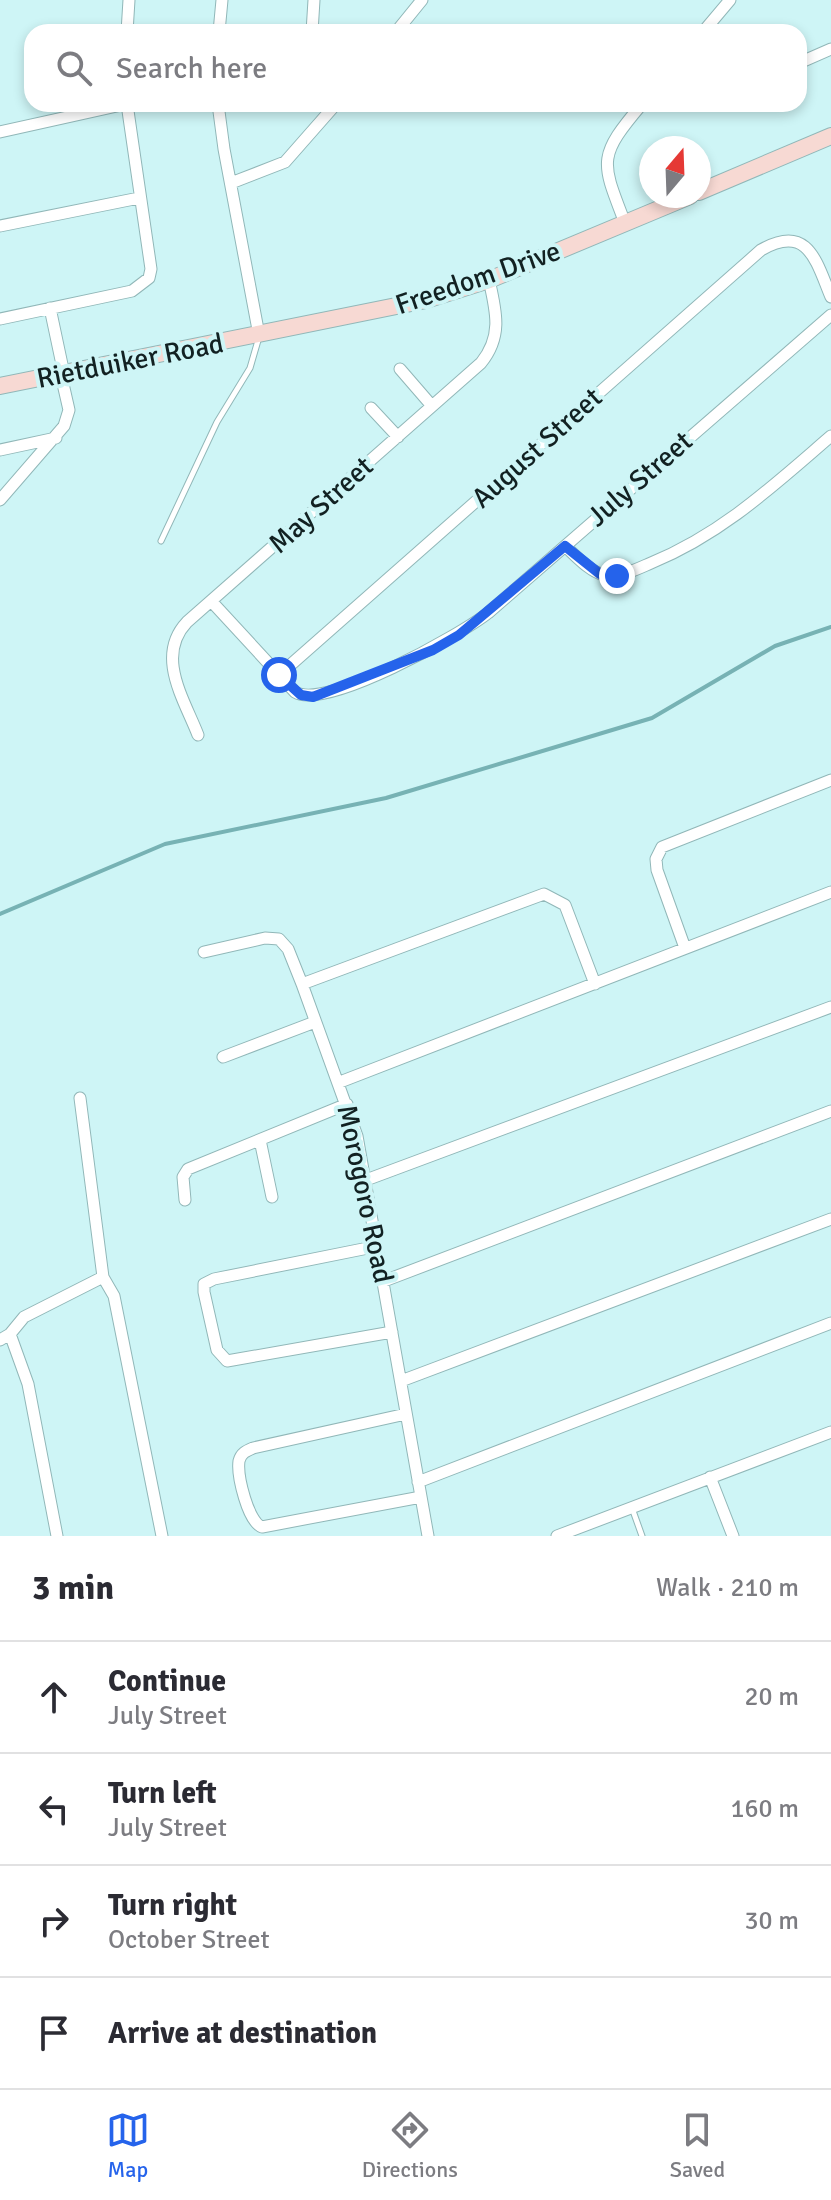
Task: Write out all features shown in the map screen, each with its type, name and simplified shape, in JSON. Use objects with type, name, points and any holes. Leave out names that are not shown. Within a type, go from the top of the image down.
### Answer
[{"type":"street","points":[[128,24],[129,0]]},
{"type":"street","points":[[220,24],[222,0]]},
{"type":"street","points":[[312,24],[314,0]]},
{"type":"street","points":[[402,24],[422,0]]},
{"type":"street","points":[[710,24],[730,0]]},
{"type":"street","points":[[807,60],[831,49]]},
{"type":"street","points":[[0,132],[70,112]]},
{"type":"street","points":[[0,319],[132,291],[145,284],[151,269],[127,112]]},
{"type":"street","points":[[219,112],[259,335]]},
{"type":"street","points":[[231,183],[285,162],[329,112]]},
{"type":"street","points":[[625,223],[605,171],[606,159],[615,135],[635,112]]},
{"type":"street","points":[[711,187],[831,136]]},
{"type":"street","points":[[0,226],[139,198]]},
{"type":"street","name":"Freedom Drive","points":[[259,335],[416,302],[489,280],[661,208]]},
{"type":"street","name":"August Street","points":[[279,675],[749,259],[780,241],[803,244],[815,257],[831,297]]},
{"type":"street","name":"May Street","points":[[198,735],[172,664],[171,647],[179,631],[481,363],[492,349],[498,320],[489,280]]},
{"type":"street","points":[[0,500],[57,438],[69,410],[50,308]]},
{"type":"street","name":"July Street","points":[[212,602],[301,695],[313,697],[433,650],[488,613],[831,315]]},
{"type":"street","name":"Rietduiker Road","points":[[0,386],[259,335]]},
{"type":"street","points":[[400,369],[432,406]]},
{"type":"street","points":[[371,408],[398,437]]},
{"type":"street","points":[[565,546],[591,569],[608,576],[626,573],[676,553],[725,525],[831,436]]},
{"type":"street","points":[[0,450],[57,438]]},
{"type":"street","points":[[685,948],[657,870],[657,854],[662,847],[831,780]]},
{"type":"street","points":[[340,1082],[831,892]]},
{"type":"street","points":[[302,984],[544,894],[559,898],[565,905],[595,984]]},
{"type":"street","name":"Morogoro Road","points":[[204,952],[265,938],[279,939],[286,945],[340,1082],[366,1180],[428,1536]]},
{"type":"street","points":[[366,1180],[831,1007]]},
{"type":"street","points":[[223,1057],[315,1022]]},
{"type":"street","points":[[80,1098],[103,1277],[114,1296],[162,1536]]},
{"type":"street","points":[[185,1200],[183,1177],[188,1169],[347,1104]]},
{"type":"street","points":[[384,1281],[831,1111]]},
{"type":"street","points":[[260,1140],[272,1197]]},
{"type":"street","points":[[401,1381],[831,1219]]},
{"type":"street","points":[[378,1246],[214,1279],[204,1284],[204,1292],[217,1350],[227,1361],[392,1332]]},
{"type":"street","points":[[57,1536],[28,1384],[5,1337],[24,1317],[103,1277]]},
{"type":"street","points":[[418,1482],[831,1323]]},
{"type":"street","points":[[406,1414],[253,1448],[245,1451],[239,1463],[250,1517],[262,1527],[421,1497]]},
{"type":"street","points":[[557,1536],[831,1432]]},
{"type":"street","points":[[710,1477],[733,1536]]},
{"type":"lane","points":[[161,541],[217,422],[250,368],[259,335]]},
{"type":"lane","points":[[632,1507],[642,1536]]},
{"type":"waterway","points":[[0,914],[165,844],[386,798],[652,718],[775,646],[831,627]]},
{"type":"route","points":[[279,675],[295,692],[313,697],[433,650],[488,613],[565,546],[591,569],[600,574],[617,576]]}]
